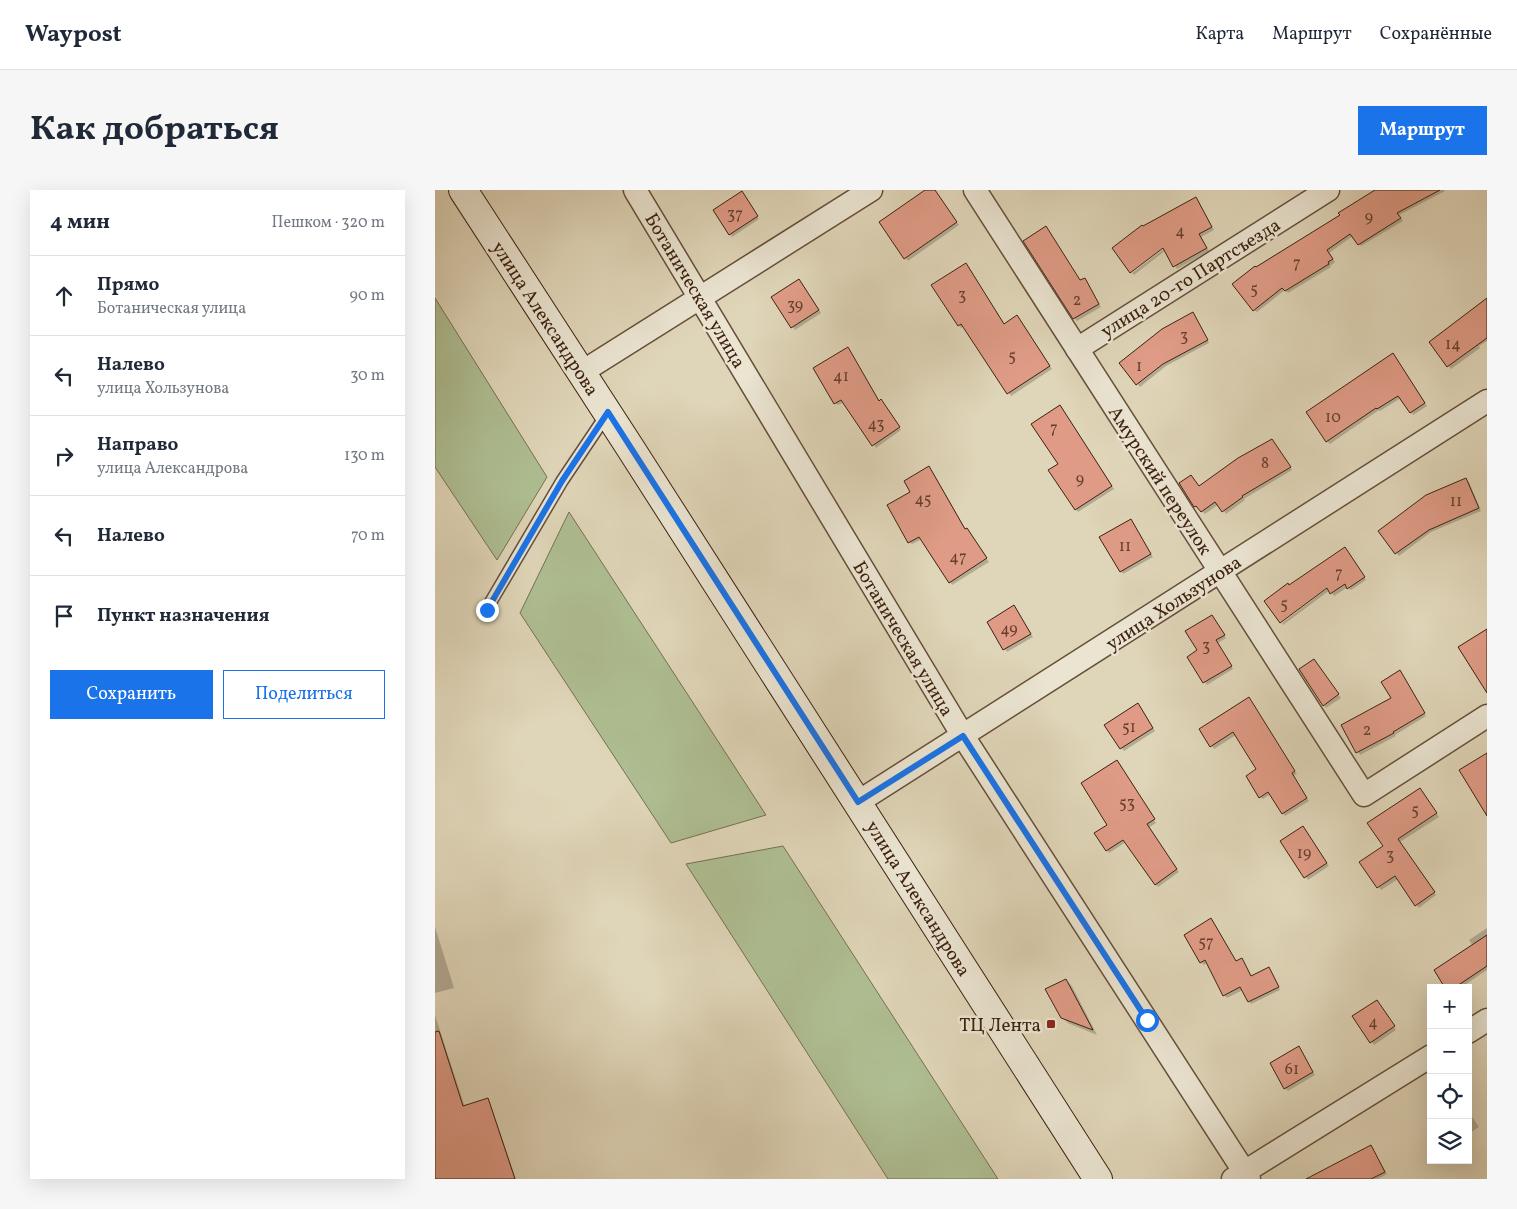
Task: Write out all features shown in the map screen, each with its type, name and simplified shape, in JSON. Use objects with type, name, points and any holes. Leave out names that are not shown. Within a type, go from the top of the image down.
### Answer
[{"type":"main road","name":"улица Александрова","points":[[463,190],[608,412],[1097,1179]]},
{"type":"street","name":"Ботаническая улица","points":[[635,190],[963,736],[1242,1177]]},
{"type":"street","points":[[582,372],[871,190]]},
{"type":"street","name":"Амурский переулок","points":[[975,190],[1364,795],[1487,716]]},
{"type":"street","name":"улица 20-го Партсъезда","points":[[1077,349],[1328,190]]},
{"type":"street","name":"улица Хользунова","points":[[858,802],[1487,401]]},
{"type":"street","points":[[1472,1029],[1487,1020]]},
{"type":"street","points":[[1242,1177],[1427,1059]]},
{"type":"lane","points":[[487,610],[562,481],[608,412]]},
{"type":"green space","points":[[435,298],[547,477],[497,560],[435,467]]},
{"type":"green space","points":[[569,512],[766,815],[671,843],[520,613]]},
{"type":"green space","points":[[783,846],[998,1179],[888,1179],[686,864]]},
{"type":"building","points":[[925,190],[935,190],[957,222],[904,259],[879,222]]},
{"type":"building","points":[[1375,190],[1440,190],[1397,213],[1401,218],[1358,245],[1350,234],[1327,250],[1333,259],[1328,262],[1329,264],[1285,291],[1282,288],[1253,311],[1232,284],[1255,266],[1340,215],[1338,213]]},
{"type":"building","points":[[742,191],[758,216],[729,235],[713,210]]},
{"type":"building","points":[[1196,197],[1212,227],[1199,234],[1207,248],[1173,267],[1163,248],[1130,273],[1112,248],[1142,225]]},
{"type":"building","points":[[1046,226],[1080,280],[1085,278],[1099,304],[1073,319],[1023,241]]},
{"type":"building","points":[[966,263],[1004,324],[1017,315],[1050,366],[1007,394],[961,324],[958,326],[931,285]]},
{"type":"building","points":[[799,279],[819,310],[791,328],[771,297]]},
{"type":"building","points":[[1487,298],[1487,338],[1447,367],[1429,342]]},
{"type":"building","points":[[1193,312],[1208,340],[1163,364],[1136,385],[1119,363],[1162,329]]},
{"type":"building","points":[[848,347],[879,401],[881,399],[900,427],[872,446],[841,400],[834,404],[813,368]]},
{"type":"building","points":[[1393,353],[1425,403],[1410,413],[1398,396],[1376,408],[1326,442],[1306,412]]},
{"type":"building","points":[[1060,405],[1112,486],[1075,510],[1048,470],[1058,464],[1031,424]]},
{"type":"building","points":[[1272,439],[1291,467],[1242,496],[1222,512],[1215,502],[1201,512],[1196,506],[1194,507],[1179,483],[1191,475],[1199,486],[1238,458]]},
{"type":"building","points":[[929,466],[965,529],[967,528],[987,558],[949,583],[919,537],[908,543],[887,505],[910,492],[904,481]]},
{"type":"building","points":[[1466,478],[1479,508],[1429,530],[1395,554],[1378,531],[1426,495]]},
{"type":"building","points":[[1131,519],[1151,554],[1120,572],[1099,537]]},
{"type":"building","points":[[1345,547],[1365,577],[1347,589],[1345,584],[1330,594],[1327,588],[1280,623],[1264,601],[1288,583],[1289,585]]},
{"type":"building","points":[[1014,605],[1031,634],[1003,650],[987,622]]},
{"type":"building","points":[[1212,615],[1225,635],[1216,640],[1232,666],[1203,683],[1187,657],[1197,650],[1185,631]]},
{"type":"building","points":[[1487,629],[1487,693],[1458,647]]},
{"type":"building","points":[[1314,659],[1339,694],[1323,706],[1299,669]]},
{"type":"building","points":[[1400,670],[1425,713],[1394,733],[1356,753],[1341,725],[1391,698],[1381,682]]},
{"type":"building","points":[[1249,697],[1295,771],[1292,773],[1307,798],[1282,814],[1268,792],[1259,798],[1246,776],[1256,769],[1233,732],[1210,747],[1199,729]]},
{"type":"building","points":[[1138,703],[1153,728],[1120,749],[1104,725]]},
{"type":"building","points":[[1487,753],[1487,816],[1459,770]]},
{"type":"building","points":[[1117,760],[1155,819],[1147,824],[1177,869],[1155,885],[1123,840],[1106,851],[1094,833],[1107,825],[1081,783]]},
{"type":"building","points":[[1420,788],[1437,813],[1398,839],[1435,892],[1415,906],[1395,876],[1377,888],[1359,862],[1383,846],[1367,823]]},
{"type":"building","points":[[1303,826],[1327,863],[1304,878],[1280,841]]},
{"type":"building","points":[[1211,918],[1236,961],[1242,958],[1251,976],[1269,967],[1279,987],[1248,1002],[1240,987],[1223,996],[1205,960],[1200,963],[1184,935]]},
{"type":"building","points":[[1487,935],[1487,966],[1460,984],[1443,984],[1434,970]]},
{"type":"building","points":[[1066,979],[1093,1030],[1061,1018],[1045,989]]},
{"type":"building","points":[[1377,1000],[1395,1026],[1370,1043],[1352,1016]]},
{"type":"building","points":[[439,1031],[463,1106],[488,1098],[515,1179],[435,1179],[435,1032]]},
{"type":"building","points":[[1299,1046],[1313,1072],[1284,1089],[1270,1063]]},
{"type":"building","points":[[1371,1145],[1385,1172],[1371,1179],[1306,1179]]},
{"type":"place","name":"ТЦ Лента","points":[[1051,1024]]},
{"type":"route","points":[[487,610],[562,481],[608,412],[858,802],[963,736],[1147,1020]]}]
